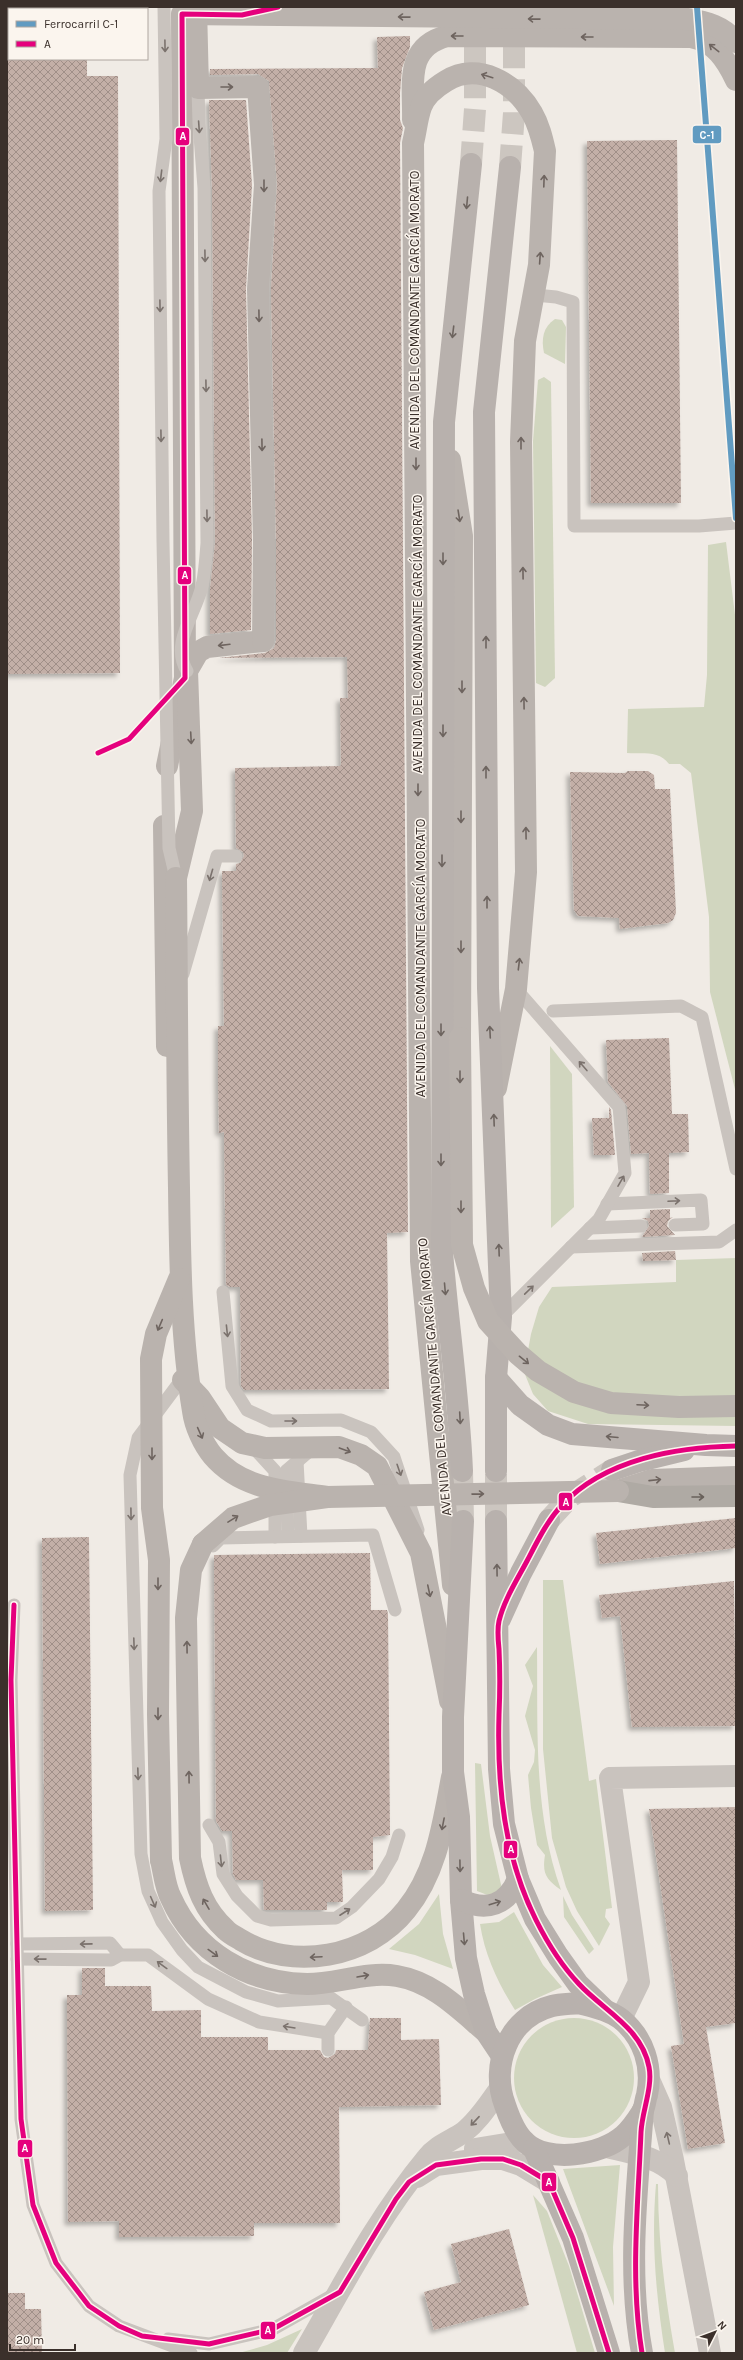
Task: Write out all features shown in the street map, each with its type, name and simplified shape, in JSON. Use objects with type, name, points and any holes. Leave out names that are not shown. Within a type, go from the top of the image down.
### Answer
[{"type":"highway","points":[[618,1491],[653,1497],[736,1496]]},
{"type":"main road","name":"AVENIDA DEL COMANDANTE GARCÍA MORATO","points":[[462,1471],[459,1402],[449,1330],[442,1252],[444,422],[471,164]]},
{"type":"main road","name":"AVENIDA DEL COMANDANTE GARCÍA MORATO","points":[[496,1471],[496,1378],[501,1317],[488,988],[484,412],[510,167]]},
{"type":"main road","points":[[496,1378],[520,1404],[548,1425],[572,1434],[736,1446]]},
{"type":"main road","points":[[612,1470],[639,1460],[706,1445]]},
{"type":"main road","points":[[496,1520],[499,1769],[504,1824],[518,1879],[536,1919],[558,1956],[578,1984],[634,2033],[644,2049],[649,2067],[650,2082],[643,2110],[635,2213],[636,2315],[642,2353]]},
{"type":"main road","points":[[498,1623],[521,1573],[550,1520]]},
{"type":"main road","name":"AVENIDA DEL COMANDANTE GARCÍA MORATO","points":[[463,1521],[458,1644],[453,1717],[453,1772],[459,1817],[461,1900],[466,1958],[486,2032],[502,2056]]},
{"type":"main road","points":[[461,1900],[472,1905],[498,1903],[513,1891],[518,1879]]},
{"type":"main road","points":[[609,2353],[572,2238],[549,2182],[529,2145],[509,2118],[499,2090],[498,2071],[502,2056],[517,2028],[531,2016],[551,2006],[579,2003],[613,2015]]},
{"type":"main road","points":[[529,2145],[558,2154],[582,2154],[607,2147],[624,2136],[643,2110]]},
{"type":"street","points":[[196,7],[198,88],[258,87],[265,185],[258,289],[264,540],[263,641],[207,647],[198,652],[188,672],[192,811],[176,878],[180,1276],[193,1412],[200,1434],[213,1456],[231,1472],[253,1484],[273,1489],[327,1497]]},
{"type":"street","points":[[453,1717],[421,1553],[377,1466],[361,1455],[339,1447],[305,1454],[242,1443],[220,1428],[200,1398],[182,1379],[165,1001],[164,786],[185,678],[182,14],[687,19],[709,22],[729,34],[736,42]]},
{"type":"street","points":[[413,143],[414,66],[419,54],[426,45],[447,36],[691,37],[702,39],[722,54],[736,80]]},
{"type":"street","name":"AVENIDA DEL COMANDANTE GARCÍA MORATO","points":[[458,1644],[421,1261],[413,143],[421,106],[435,87],[453,77],[470,73],[486,75],[505,83],[519,96],[532,113],[541,134],[545,151],[539,264],[525,341],[522,434],[526,872],[516,989],[493,1099]]},
{"type":"street","name":"AVENIDA DEL COMANDANTE GARCÍA MORATO","points":[[444,422],[462,536],[460,1038],[462,1245],[474,1288],[488,1321],[518,1354],[538,1371],[574,1392],[611,1403],[679,1407],[736,1406]]},
{"type":"street","points":[[180,1276],[156,1334],[150,1359],[152,1508],[159,1560],[158,1714],[161,1860],[170,1898],[188,1928],[210,1952],[240,1970],[274,1981],[307,1984],[376,1974],[398,1976],[424,1984],[448,2000],[486,2032]]},
{"type":"street","points":[[453,1772],[439,1846],[422,1887],[405,1911],[380,1934],[354,1947],[323,1956],[296,1958],[276,1955],[251,1946],[226,1931],[211,1912],[196,1887],[190,1858],[186,1618],[191,1570],[203,1544],[233,1518],[270,1505],[327,1497],[618,1491],[652,1480],[736,1478]]},
{"type":"street","points":[[613,2015],[639,1982],[610,1778],[736,1776]]},
{"type":"street","points":[[650,2082],[661,2106],[677,2176],[710,2353]]},
{"type":"street","points":[[304,2353],[396,2199],[428,2156],[444,2142],[462,2133],[476,2122],[499,2090]]},
{"type":"street","points":[[409,2182],[436,2165],[475,2149],[529,2145]]},
{"type":"street","points":[[607,2147],[667,2165],[677,2176]]},
{"type":"street","points":[[436,2165],[481,2159],[502,2159],[521,2165],[549,2182]]},
{"type":"lane","points":[[164,7],[166,139],[159,191],[163,542],[169,848],[176,878]]},
{"type":"lane","points":[[242,15],[278,7]]},
{"type":"lane","points":[[563,7],[587,19]]},
{"type":"lane","points":[[607,7],[625,19]]},
{"type":"lane","points":[[651,19],[674,7]]},
{"type":"lane","points":[[188,672],[181,662],[182,642],[202,587],[207,543],[204,188],[198,88]]},
{"type":"lane","points":[[534,296],[556,297],[573,302],[574,526],[700,526],[736,523]]},
{"type":"lane","points":[[177,993],[217,856],[236,856]]},
{"type":"lane","points":[[501,1317],[599,1219],[625,1173],[619,1107],[516,989]]},
{"type":"lane","points":[[553,1012],[681,1006],[702,1017],[736,1169]]},
{"type":"lane","points":[[607,1204],[700,1200],[703,1224],[675,1225]]},
{"type":"lane","points":[[590,1228],[641,1226]]},
{"type":"lane","points":[[572,1247],[719,1242],[736,1230]]},
{"type":"lane","points":[[223,1292],[232,1386],[247,1410],[271,1421],[341,1420],[371,1432],[394,1457],[416,1522],[421,1553]]},
{"type":"lane","points":[[182,1379],[138,1438],[130,1475],[141,1854],[148,1891],[162,1922],[182,1950],[198,1966],[246,1992],[265,1997],[278,2000],[303,2001],[331,1998],[346,2007],[362,2020]]},
{"type":"lane","points":[[250,1445],[275,1471],[288,1537]]},
{"type":"lane","points":[[288,1537],[305,1454]]},
{"type":"lane","points":[[205,1555],[220,1538],[373,1535],[395,1610]]},
{"type":"lane","points":[[14,1605],[11,1680],[21,2119],[32,2205],[56,2263],[89,2306],[119,2326],[142,2336],[191,2353]]},
{"type":"lane","points":[[209,1825],[219,1842],[223,1874],[237,1896],[257,1916],[271,1920],[336,1918],[352,1907],[379,1879],[392,1857],[399,1835]]},
{"type":"lane","points":[[17,1944],[110,1943],[120,1955]]},
{"type":"lane","points":[[17,1959],[110,1960],[120,1955],[148,1955],[208,1999],[259,2022],[328,2033]]},
{"type":"lane","points":[[328,2050],[328,2033],[346,2007]]},
{"type":"lane","points":[[142,2336],[209,2344],[273,2329],[340,2292]]},
{"type":"green space","points":[[555,319],[562,320],[566,327],[565,364],[544,353],[543,338],[545,330]]},
{"type":"green space","points":[[544,377],[551,382],[555,678],[545,687],[536,683],[533,441],[538,380]]},
{"type":"green space","points":[[726,542],[736,623],[736,1093],[710,992],[709,917],[691,773],[680,764],[669,764],[661,757],[656,755],[645,753],[627,753],[628,709],[704,707],[707,675],[708,545]]},
{"type":"green space","points":[[550,1046],[572,1074],[574,1207],[551,1228]]},
{"type":"green space","points":[[736,1258],[736,1426],[588,1424],[548,1411],[533,1394],[524,1372],[531,1334],[539,1307],[552,1287],[676,1282],[676,1260]]},
{"type":"green space","points":[[543,1580],[563,1580],[589,1781],[596,1779],[612,1908],[606,1909],[605,1917],[610,1924],[599,1946],[577,1911],[566,1887],[552,1838],[543,1749]]},
{"type":"green space","points":[[537,1647],[538,1739],[541,1800],[552,1860],[561,1890],[546,1876],[544,1867],[545,1855],[537,1845],[531,1808],[528,1775],[534,1762],[535,1750],[525,1716],[533,1686],[525,1665]]},
{"type":"green space","points":[[475,1763],[481,1764],[490,1836],[502,1889],[490,1896],[477,1891]]},
{"type":"green space","points":[[439,1894],[443,1934],[453,1969],[415,1955],[389,1949],[419,1924]]},
{"type":"green space","points":[[563,1896],[572,1915],[594,1949],[589,1954],[564,1917]]},
{"type":"green space","points":[[514,1912],[543,1965],[562,1987],[515,2010],[493,1969],[485,1947],[480,1924],[499,1922]]},
{"type":"green space","points":[[574,2018],[586,2019],[597,2023],[607,2028],[616,2036],[624,2045],[629,2055],[633,2066],[633,2090],[629,2101],[624,2111],[616,2120],[607,2128],[597,2133],[586,2137],[574,2138],[562,2137],[551,2133],[541,2128],[532,2120],[524,2111],[519,2101],[515,2090],[514,2078],[515,2066],[519,2055],[524,2045],[532,2036],[541,2028],[551,2023],[562,2019]]},
{"type":"green space","points":[[620,2165],[613,2247],[614,2306],[563,2169]]},
{"type":"green space","points":[[656,2184],[658,2184],[659,2227],[663,2269],[675,2353],[665,2353],[659,2310],[654,2248]]},
{"type":"green space","points":[[533,2195],[547,2211],[569,2266],[595,2353],[577,2353]]},
{"type":"green space","points":[[302,2329],[287,2353],[239,2353],[267,2345]]},
{"type":"building","points":[[410,36],[410,47],[402,68],[400,93],[400,120],[403,128],[400,143],[408,1232],[387,1233],[389,1389],[244,1390],[241,1386],[240,1287],[230,1287],[226,1285],[224,1132],[219,1133],[218,1080],[218,1026],[224,1026],[222,871],[236,871],[236,864],[240,863],[244,856],[243,852],[236,848],[235,768],[341,766],[340,698],[348,698],[347,657],[218,658],[265,653],[274,648],[276,641],[276,540],[271,289],[277,184],[269,81],[258,74],[210,75],[210,69],[378,68],[377,37]]},
{"type":"building","points":[[7,59],[87,60],[87,76],[118,76],[120,673],[7,674]]},
{"type":"building","points":[[209,100],[246,100],[252,185],[246,289],[252,540],[251,630],[210,634],[210,589],[215,543],[212,188]]},
{"type":"building","points":[[677,140],[681,503],[591,503],[587,141]]},
{"type":"building","points":[[628,771],[648,771],[654,775],[655,789],[670,789],[676,913],[673,920],[668,923],[620,929],[619,918],[578,916],[574,910],[570,772],[625,773]]},
{"type":"building","points":[[669,1038],[672,1114],[688,1114],[689,1152],[669,1153],[669,1193],[650,1194],[649,1153],[631,1154],[627,1106],[608,1082],[606,1040]]},
{"type":"building","points":[[609,1107],[611,1110],[615,1155],[594,1155],[592,1118],[609,1118]]},
{"type":"building","points":[[670,1209],[670,1218],[673,1217],[668,1221],[667,1226],[675,1235],[642,1237],[649,1226],[648,1221],[642,1218],[650,1218],[650,1210]]},
{"type":"building","points":[[675,1251],[676,1260],[643,1261],[642,1253]]},
{"type":"building","points":[[736,1518],[736,1548],[600,1564],[596,1533]]},
{"type":"building","points":[[89,1537],[93,1910],[45,1911],[42,1538]]},
{"type":"building","points":[[370,1553],[371,1610],[387,1610],[388,1614],[390,1835],[373,1837],[373,1870],[342,1870],[343,1902],[327,1902],[327,1910],[264,1910],[263,1880],[236,1880],[233,1874],[232,1831],[222,1831],[216,1821],[214,1555]]},
{"type":"building","points":[[734,1581],[736,1726],[632,1727],[620,1616],[602,1618],[599,1595]]},
{"type":"building","points":[[736,1807],[736,2023],[706,2027],[725,2143],[688,2149],[671,2046],[684,2044],[649,1809]]},
{"type":"building","points":[[82,1968],[105,1968],[105,1986],[151,1986],[152,2011],[201,2010],[201,2037],[268,2037],[268,2050],[320,2050],[324,2057],[328,2058],[335,2054],[336,2050],[368,2050],[370,2018],[401,2018],[401,2040],[439,2039],[441,2105],[339,2107],[340,2223],[254,2223],[254,2236],[119,2237],[119,2221],[68,2222],[67,1995],[82,1995]]},
{"type":"building","points":[[509,2229],[529,2305],[434,2330],[424,2292],[461,2282],[451,2244]]},
{"type":"building","points":[[7,2293],[25,2293],[25,2309],[41,2309],[42,2353],[7,2353]]},
{"type":"tunnel","points":[[471,164],[475,109],[475,18]]},
{"type":"tunnel","points":[[510,167],[514,113],[514,18]]},
{"type":"tunnel","points":[[549,1520],[570,1497],[612,1470]]},
{"type":"tunnel","points":[[462,1471],[463,1521]]},
{"type":"tunnel","points":[[496,1474],[496,1521]]},
{"type":"rail line","name":"C-1","points":[[697,7],[736,518]]},
{"type":"transit line","name":"A","points":[[98,753],[129,739],[185,678],[182,14],[242,15],[278,7]]},
{"type":"transit line","name":"A","points":[[642,2353],[636,2298],[636,2243],[641,2132],[650,2083],[649,2067],[645,2053],[630,2030],[579,1984],[555,1953],[536,1920],[516,1871],[505,1820],[499,1768],[500,1673],[498,1628],[501,1613],[507,1598],[543,1532],[562,1505],[579,1489],[620,1466],[643,1459],[690,1449],[736,1446]]},
{"type":"transit line","name":"A","points":[[14,1605],[11,1680],[21,2119],[33,2205],[56,2263],[89,2306],[119,2326],[142,2336],[209,2344],[273,2329],[340,2292],[396,2199],[409,2182],[436,2165],[481,2159],[503,2159],[521,2165],[549,2182],[573,2238],[609,2353]]}]
